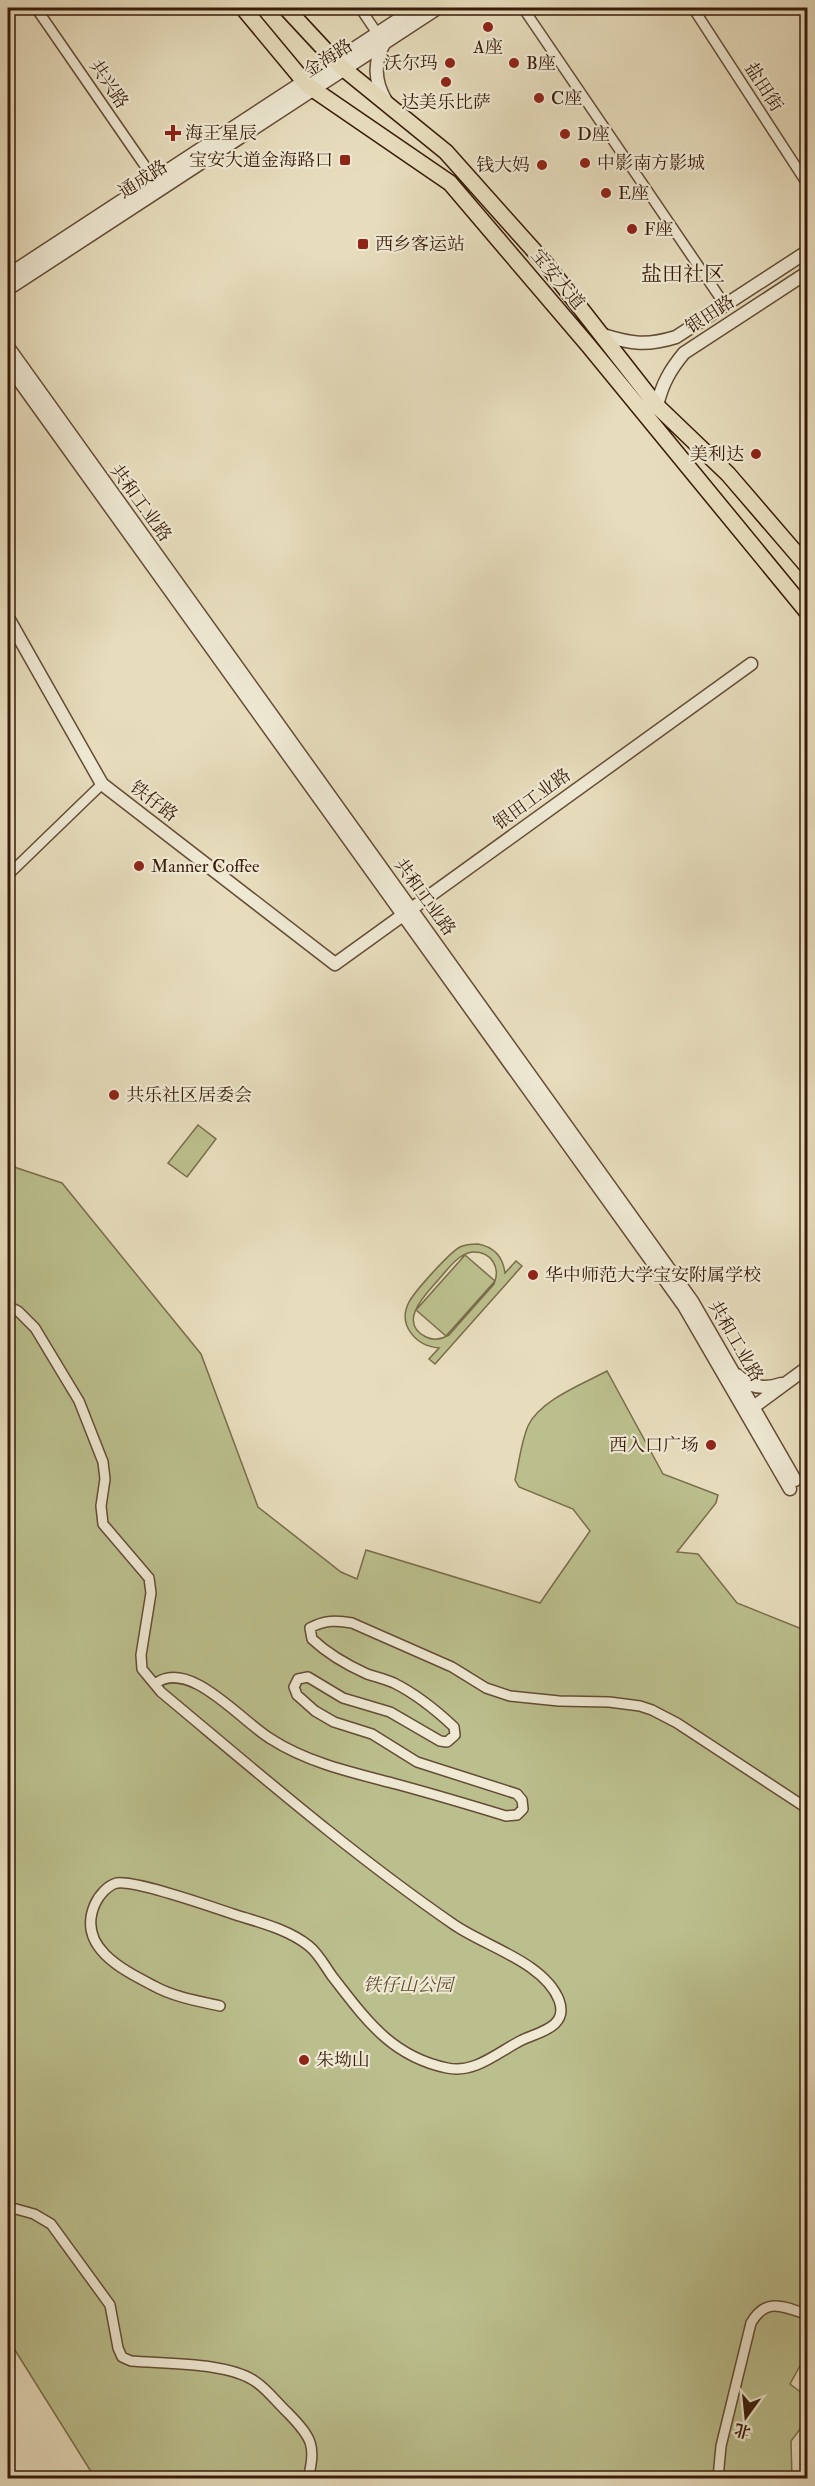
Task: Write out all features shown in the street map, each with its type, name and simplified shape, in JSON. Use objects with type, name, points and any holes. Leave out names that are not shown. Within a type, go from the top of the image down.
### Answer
[{"type":"main road","name":"宝安大道","points":[[243,8],[308,85],[450,183],[588,345],[807,613]]},
{"type":"main road","name":"宝安大道","points":[[286,8],[340,65],[446,152],[546,264],[657,406],[728,474],[807,567]]},
{"type":"street","name":"共兴路","points":[[36,8],[154,179]]},
{"type":"street","points":[[360,8],[381,38],[376,76],[381,93],[391,107]]},
{"type":"street","name":"金海路","points":[[381,38],[416,8]]},
{"type":"street","name":"金海路","points":[[294,95],[381,38],[438,8]]},
{"type":"street","points":[[523,8],[725,305]]},
{"type":"street","name":"盐田街","points":[[693,8],[807,185]]},
{"type":"street","name":"通成路","points":[[8,275],[154,179],[294,95]]},
{"type":"street","name":"通成路","points":[[8,289],[294,95]]},
{"type":"street","name":"银田路","points":[[603,335],[630,343],[654,344],[676,337],[807,251]]},
{"type":"street","name":"银田路","points":[[657,406],[661,387],[671,368],[684,353],[807,272]]},
{"type":"street","points":[[676,337],[671,344],[672,349],[679,354],[684,353]]},
{"type":"street","name":"共和工业路","points":[[8,347],[684,1306],[792,1484]]},
{"type":"street","name":"共和工业路","points":[[8,365],[692,1301],[728,1363],[749,1410]]},
{"type":"street","name":"铁仔路","points":[[8,618],[102,784],[335,964]]},
{"type":"street","name":"银田工业路","points":[[335,964],[751,664]]},
{"type":"street","points":[[8,875],[102,784]]},
{"type":"street","points":[[8,1306],[18,1311],[35,1328],[79,1401],[103,1462],[105,1479],[101,1506],[103,1524],[149,1578],[151,1593],[141,1655],[142,1669],[350,1850],[456,1927],[523,1963],[547,1982],[560,2002],[560,2018],[550,2029],[525,2039],[480,2064],[464,2070],[446,2068],[392,2045],[375,2031],[309,1947],[280,1930],[205,1905],[133,1885],[116,1883],[104,1890],[95,1904],[91,1918],[95,1943],[105,1955],[120,1969],[162,1990],[220,2007]]},
{"type":"street","points":[[728,1363],[741,1378],[757,1387],[775,1387],[792,1378]]},
{"type":"street","points":[[749,1410],[807,1366]]},
{"type":"street","points":[[158,1681],[175,1677],[191,1680],[206,1688],[263,1734],[296,1753],[353,1772],[506,1816],[517,1815],[523,1809],[522,1800],[517,1794],[417,1762],[372,1734],[334,1722],[315,1711],[297,1695],[294,1687],[298,1679],[308,1677],[343,1698],[390,1712],[440,1741],[447,1742],[454,1736],[454,1727],[418,1697],[391,1682],[342,1661],[312,1639],[310,1628],[320,1623],[340,1621],[352,1623],[452,1667],[486,1688],[510,1696],[609,1702],[652,1710],[677,1723],[807,1809]]},
{"type":"street","points":[[8,2210],[16,2209],[34,2214],[51,2224],[110,2305],[118,2348],[123,2357],[131,2361],[225,2369],[257,2382],[307,2433],[312,2444],[312,2462],[308,2478]]},
{"type":"street","points":[[718,2478],[721,2446],[751,2324],[758,2312],[768,2306],[783,2306],[807,2314]]},
{"type":"green space","points":[[198,1125],[216,1139],[187,1177],[168,1163]]},
{"type":"green space","name":"铁仔山公园","points":[[8,1165],[62,1183],[201,1354],[258,1507],[341,1572],[357,1579],[366,1550],[540,1603],[590,1531],[573,1509],[519,1487],[515,1480],[524,1439],[528,1426],[542,1408],[607,1371],[663,1474],[718,1495],[716,1503],[677,1552],[698,1554],[737,1603],[807,1631],[808,2351],[790,2384],[807,2397],[807,2420],[791,2441],[792,2478],[95,2478],[8,2339]]},
{"type":"green space","points":[[484,1245],[497,1254],[505,1273],[516,1261],[522,1266],[435,1364],[429,1359],[439,1348],[416,1339],[407,1326],[406,1310],[418,1290],[448,1257],[460,1247]],"holes":[[[472,1252],[479,1252],[493,1261],[496,1272],[494,1284],[449,1335],[432,1339],[417,1331],[414,1316],[422,1300],[458,1259]]]},
{"type":"green space","points":[[465,1255],[495,1281],[446,1336],[416,1310]]},
{"type":"place","name":"A座","points":[[488,27]]},
{"type":"place","name":"沃尔玛","points":[[450,63]]},
{"type":"place","name":"B座","points":[[514,63]]},
{"type":"place","name":"达美乐比萨","points":[[446,82]]},
{"type":"place","name":"C座","points":[[539,98]]},
{"type":"place","name":"海王星辰","points":[[173,133]]},
{"type":"place","name":"D座","points":[[565,134]]},
{"type":"place","name":"宝安大道金海路口","points":[[345,160]]},
{"type":"place","name":"中影南方影城","points":[[585,163]]},
{"type":"place","name":"钱大妈","points":[[542,165]]},
{"type":"place","name":"E座","points":[[606,193]]},
{"type":"place","name":"F座","points":[[632,229]]},
{"type":"place","name":"西乡客运站","points":[[363,244]]},
{"type":"place","name":"美利达","points":[[756,454]]},
{"type":"place","name":"Manner Coffee","points":[[139,866]]},
{"type":"place","name":"共乐社区居委会","points":[[114,1095]]},
{"type":"place","name":"华中师范大学宝安附属学校","points":[[533,1275]]},
{"type":"place","name":"西入口广场","points":[[711,1445]]},
{"type":"place","name":"朱坳山","points":[[304,2060]]},
{"type":"district","name":"盐田社区","points":[[683,274]]}]
